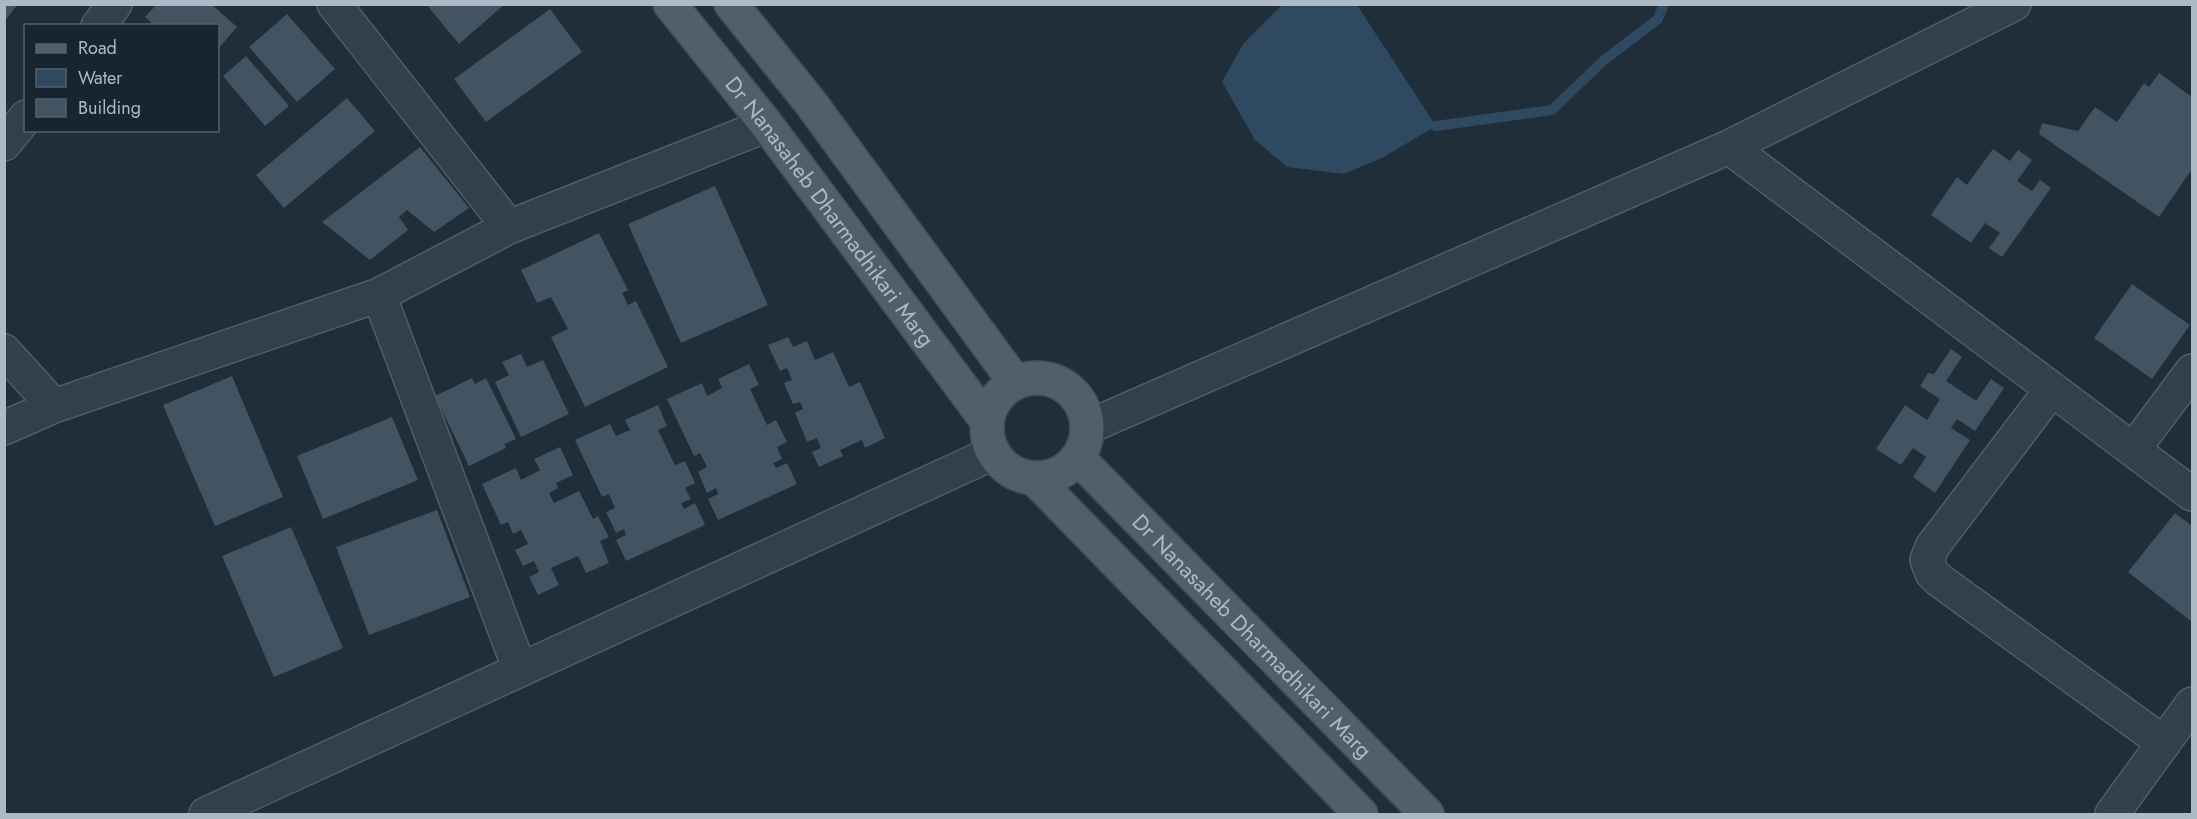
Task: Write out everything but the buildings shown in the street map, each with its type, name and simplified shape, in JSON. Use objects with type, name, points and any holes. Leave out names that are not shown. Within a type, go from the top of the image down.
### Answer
[{"type":"main road","name":"Dr Nanasaheb Dharmadhikari Marg","points":[[670,4],[767,125],[987,421]]},
{"type":"main road","name":"Dr Nanasaheb Dharmadhikari Marg","points":[[730,4],[810,102],[1015,382]]},
{"type":"main road","points":[[1032,378],[1048,379],[1064,385],[1076,396],[1084,411],[1088,427],[1085,444],[1078,458],[1066,470],[1051,477],[1034,478],[1018,475],[1004,466],[993,453],[987,437],[987,421],[992,405],[1002,392],[1015,382],[1032,378]]},
{"type":"main road","name":"Dr Nanasaheb Dharmadhikari Marg","points":[[1078,458],[1427,814]]},
{"type":"main road","name":"Dr Nanasaheb Dharmadhikari Marg","points":[[1034,478],[1361,814]]},
{"type":"street","points":[[99,24],[114,4]]},
{"type":"street","points":[[334,4],[509,227]]},
{"type":"street","points":[[1088,427],[1730,147],[2014,4]]},
{"type":"street","points":[[4,144],[24,119]]},
{"type":"street","points":[[4,428],[54,406],[379,295],[509,227],[767,125]]},
{"type":"street","points":[[1730,147],[2193,494]]},
{"type":"street","points":[[379,295],[520,670]]},
{"type":"street","points":[[4,351],[54,406]]},
{"type":"street","points":[[2133,450],[2193,371]]},
{"type":"street","points":[[2052,389],[1932,547],[1928,560],[1932,573],[2164,743]]},
{"type":"street","points":[[206,814],[993,453]]},
{"type":"street","points":[[2112,814],[2193,704]]},
{"type":"water","points":[[1283,4],[1357,5],[1436,126],[1382,158],[1344,174],[1287,167],[1255,140],[1222,82],[1243,44]]},
{"type":"waterway","points":[[1436,126],[1552,110],[1603,61],[1658,19],[1664,4]]}]
